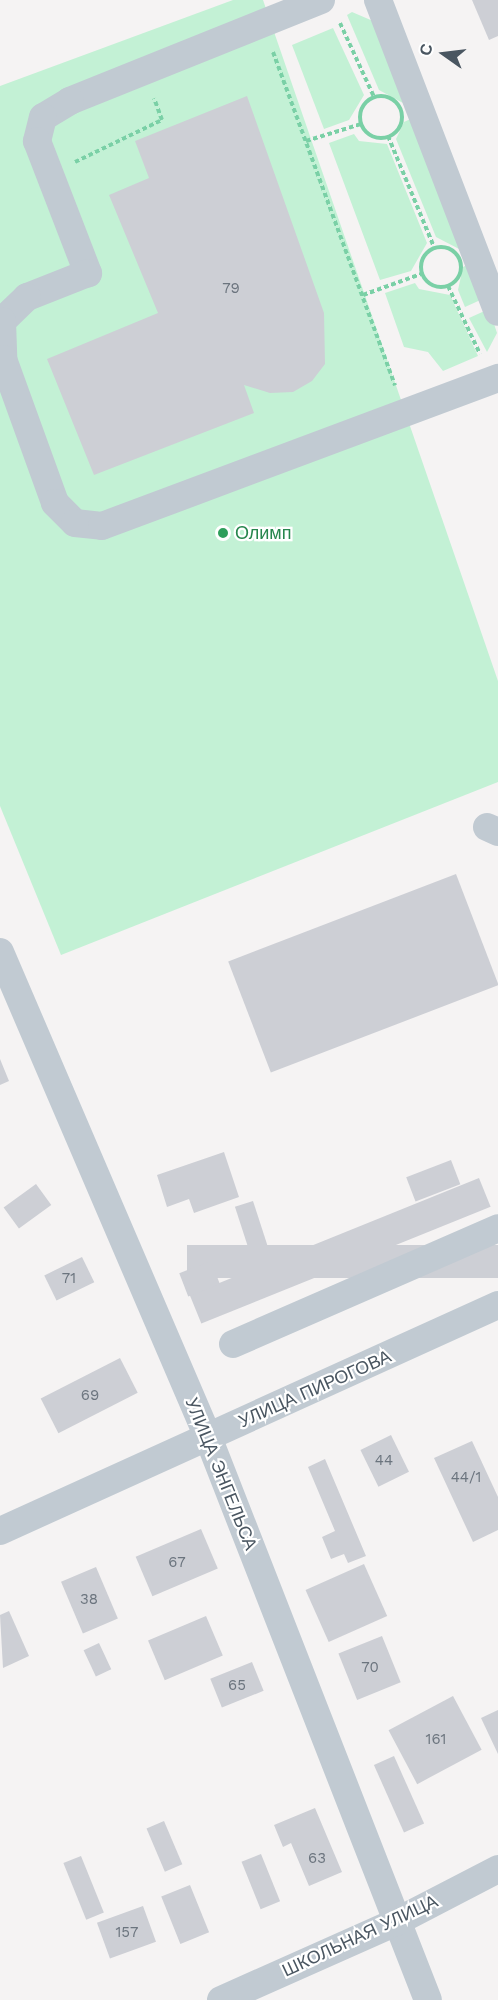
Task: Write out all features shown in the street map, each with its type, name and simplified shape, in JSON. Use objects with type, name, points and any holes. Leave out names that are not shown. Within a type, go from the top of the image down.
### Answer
[{"type":"street","points":[[378,0],[496,299]]},
{"type":"street","points":[[329,8],[70,100],[43,117],[37,141],[88,273],[27,297],[2,321],[3,359],[55,503],[75,523],[102,526],[498,378]]},
{"type":"street","name":"УЛИЦА ЭНГЕЛЬСА","points":[[0,952],[208,1437],[394,1923],[428,2000]]},
{"type":"street","points":[[232,1344],[498,1228]]},
{"type":"street","name":"УЛИЦА ПИРОГОВА","points":[[0,1531],[498,1305]]},
{"type":"street","name":"ШКОЛЬНАЯ УЛИЦА","points":[[221,2000],[394,1923],[498,1869]]},
{"type":"path","points":[[329,8],[374,97]]},
{"type":"path","points":[[269,43],[396,385],[385,389]]},
{"type":"path","points":[[73,173],[74,163],[88,152],[162,120],[152,92]]},
{"type":"path","points":[[374,97],[388,97],[400,110],[399,127],[388,136],[375,137],[362,124],[364,105],[374,97]]},
{"type":"path","points":[[306,141],[362,124]]},
{"type":"path","points":[[388,136],[434,247]]},
{"type":"path","points":[[434,247],[454,251],[461,263],[459,277],[448,286],[435,287],[421,274],[423,255],[434,247]]},
{"type":"path","points":[[363,296],[421,274]]},
{"type":"path","points":[[448,286],[481,355]]},
{"type":"green space","name":"Олимп","points":[[233,0],[263,0],[498,681],[498,782],[61,955],[0,806],[0,86]]},
{"type":"green space","points":[[352,12],[373,21],[403,103],[379,90],[347,15]]},
{"type":"green space","points":[[333,28],[364,95],[349,120],[324,129],[292,45]]},
{"type":"green space","points":[[415,117],[463,251],[436,237],[396,139],[404,122]]},
{"type":"green space","points":[[354,134],[359,141],[387,144],[427,243],[411,271],[380,280],[329,143]]},
{"type":"green space","points":[[473,262],[487,297],[465,307],[458,290],[463,267]]},
{"type":"green space","points":[[415,283],[419,289],[450,295],[478,356],[443,371],[428,352],[404,347],[385,293]]},
{"type":"green space","points":[[489,309],[497,333],[487,352],[469,318]]},
{"type":"building","points":[[472,0],[498,0],[498,36],[489,40]]},
{"type":"building","points":[[247,96],[324,313],[325,364],[312,381],[293,392],[270,393],[244,385],[254,413],[94,475],[47,359],[158,313],[109,195],[149,178],[135,141]]},
{"type":"building","points":[[456,874],[498,985],[271,1073],[228,961]]},
{"type":"building","points":[[0,1059],[9,1081],[0,1085]]},
{"type":"building","points":[[224,1152],[239,1197],[194,1213],[189,1199],[167,1207],[157,1175]]},
{"type":"building","points":[[451,1160],[460,1184],[416,1201],[406,1177]]},
{"type":"building","points":[[479,1178],[491,1207],[201,1324],[190,1295]]},
{"type":"building","points":[[36,1184],[51,1205],[19,1229],[4,1208]]},
{"type":"building","points":[[253,1201],[271,1256],[253,1262],[235,1207]]},
{"type":"building","points":[[187,1245],[498,1245],[498,1278],[187,1278]]},
{"type":"building","points":[[82,1257],[94,1282],[57,1301],[44,1275]]},
{"type":"building","points":[[211,1261],[220,1284],[188,1297],[179,1273]]},
{"type":"building","points":[[120,1358],[138,1393],[58,1433],[41,1398]]},
{"type":"building","points":[[391,1435],[409,1472],[378,1487],[360,1450]]},
{"type":"building","points":[[472,1441],[498,1497],[498,1530],[473,1542],[434,1458]]},
{"type":"building","points":[[325,1459],[366,1556],[348,1563],[344,1554],[331,1559],[322,1537],[335,1531],[308,1467]]},
{"type":"building","points":[[201,1529],[218,1569],[152,1596],[136,1557]]},
{"type":"building","points":[[364,1564],[387,1616],[329,1642],[306,1590]]},
{"type":"building","points":[[96,1567],[118,1619],[83,1633],[61,1582]]},
{"type":"building","points":[[9,1611],[29,1656],[3,1668],[0,1615]]},
{"type":"building","points":[[206,1616],[223,1656],[165,1680],[148,1641]]},
{"type":"building","points":[[382,1636],[401,1682],[357,1700],[338,1654]]},
{"type":"building","points":[[99,1643],[111,1669],[96,1676],[84,1650]]},
{"type":"building","points":[[252,1662],[264,1691],[222,1708],[210,1679]]},
{"type":"building","points":[[453,1696],[482,1750],[417,1784],[389,1730]]},
{"type":"building","points":[[498,1710],[498,1754],[481,1718]]},
{"type":"building","points":[[394,1756],[424,1824],[404,1833],[374,1765]]},
{"type":"building","points":[[315,1808],[342,1872],[309,1886],[291,1843],[283,1847],[274,1825]]},
{"type":"building","points":[[164,1821],[182,1864],[165,1872],[147,1828]]},
{"type":"building","points":[[261,1854],[280,1901],[261,1909],[242,1862]]},
{"type":"building","points":[[81,1856],[104,1913],[86,1920],[63,1863]]},
{"type":"building","points":[[190,1885],[209,1932],[180,1944],[161,1897]]},
{"type":"building","points":[[143,1906],[156,1942],[110,1958],[97,1923]]},
{"type":"place","name":"Олимп","points":[[223,533]]}]
